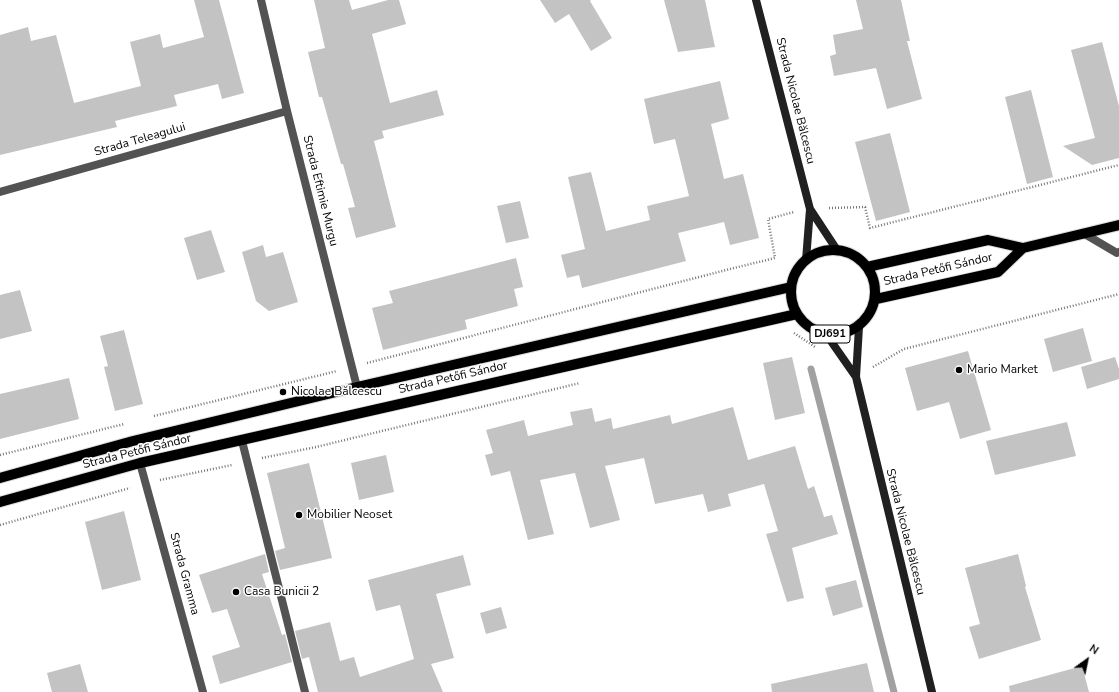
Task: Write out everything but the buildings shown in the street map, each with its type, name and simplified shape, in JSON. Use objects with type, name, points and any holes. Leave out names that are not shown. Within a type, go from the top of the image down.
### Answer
[{"type":"main road","name":"Strada Petőfi Sándor","points":[[867,266],[988,240],[1023,248],[1119,225]]},
{"type":"main road","name":"Strada Petőfi Sándor","points":[[876,299],[998,272],[1023,248]]},
{"type":"main road","points":[[791,287],[796,272],[806,260],[820,252],[837,250],[854,255],[867,266],[875,282],[876,299]]},
{"type":"main road","name":"Strada Petőfi Sándor","points":[[0,478],[133,441],[357,387],[791,287]]},
{"type":"main road","name":"DJ691","points":[[791,287],[792,301],[797,314],[809,327],[826,334],[844,334],[859,327],[870,314],[876,299]]},
{"type":"main road","name":"Strada Petőfi Sándor","points":[[0,502],[140,463],[797,314]]},
{"type":"street","name":"Strada Eftimie Murgu","points":[[261,0],[287,111],[357,387]]},
{"type":"street","name":"Strada Nicolae Bălcescu","points":[[756,0],[810,208],[837,250]]},
{"type":"street","name":"Strada Teleagului","points":[[0,192],[287,111]]},
{"type":"street","name":"Strada Nicolae Bălcescu","points":[[806,260],[810,208]]},
{"type":"street","points":[[1083,233],[1119,252]]},
{"type":"street","name":"Strada Nicolae Bălcescu","points":[[859,327],[856,377],[932,692]]},
{"type":"street","name":"Strada Nicolae Bălcescu","points":[[826,334],[856,377]]},
{"type":"street","points":[[242,441],[305,692]]},
{"type":"street","name":"Strada Gramma","points":[[140,463],[204,692]]},
{"type":"path","points":[[147,418],[775,258],[768,219],[810,208],[865,207],[870,228],[1119,165]]},
{"type":"path","points":[[856,377],[904,350],[1119,294]]},
{"type":"path","points":[[792,331],[818,349]]},
{"type":"path","points":[[0,525],[146,483],[316,447],[580,383]]},
{"type":"path","points":[[0,455],[124,424]]},
{"type":"waterway","points":[[811,369],[894,692]]},
{"type":"place","name":"Mario Market","points":[[959,370]]},
{"type":"place","name":"Nicolae Bălcescu","points":[[283,392]]},
{"type":"place","name":"Mobilier Neoset","points":[[299,515]]},
{"type":"place","name":"Casa Bunicii 2","points":[[236,592]]}]
